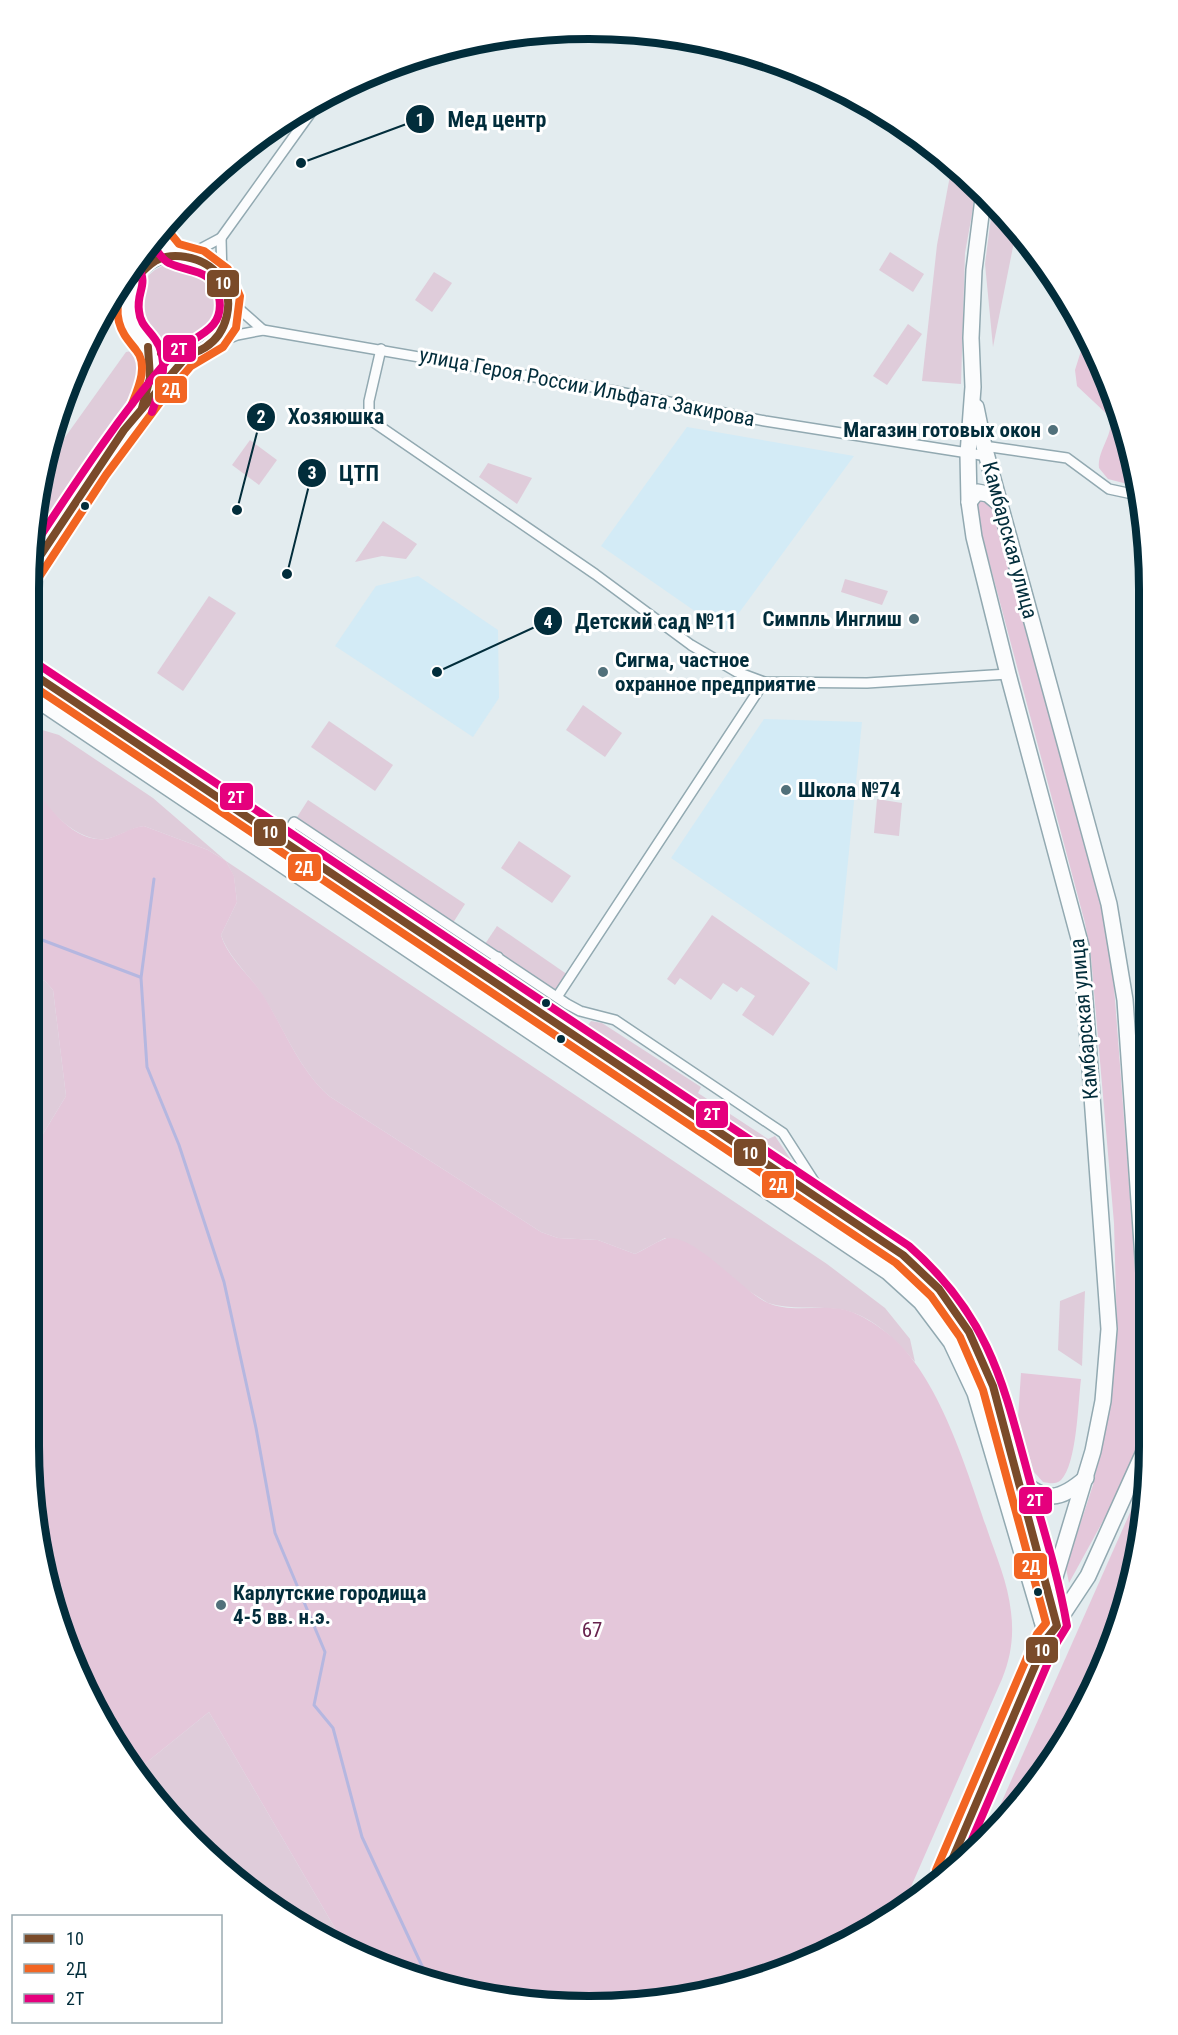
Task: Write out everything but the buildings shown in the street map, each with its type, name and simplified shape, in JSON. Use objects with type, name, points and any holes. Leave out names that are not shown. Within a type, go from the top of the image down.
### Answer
[{"type":"main road","name":"Камбарская улица","points":[[982,204],[974,270],[971,338],[973,387],[968,454],[969,502],[974,537],[1008,674],[1081,946],[1109,1329],[1103,1401],[1086,1478],[1042,1620]]},
{"type":"main road","points":[[163,241],[174,254]]},
{"type":"main road","points":[[40,556],[141,408],[187,356],[208,347],[217,339],[226,323],[229,300],[222,279],[208,264],[189,255],[174,254],[156,259],[143,268]]},
{"type":"main road","points":[[129,287],[129,318],[135,333],[148,347],[163,354],[187,356]]},
{"type":"main road","points":[[141,408],[151,384],[153,364],[148,347]]},
{"type":"main road","name":"Камбарская улица","points":[[973,387],[986,451],[1109,904],[1125,1000],[1139,1162]]},
{"type":"main road","points":[[969,502],[977,492],[988,494],[1000,504]]},
{"type":"main road","points":[[39,678],[903,1255],[939,1289],[969,1332],[993,1386],[1050,1595],[1052,1632]]},
{"type":"main road","points":[[39,701],[888,1272],[921,1302],[951,1342],[970,1383],[1042,1620],[1052,1632]]},
{"type":"main road","points":[[952,1860],[1052,1632],[1088,1576],[1138,1464]]},
{"type":"main road","points":[[1019,1478],[1041,1496],[1051,1497],[1073,1489],[1086,1478]]},
{"type":"main road","points":[[1028,1575],[1044,1570]]},
{"type":"street","points":[[189,255],[221,238],[308,117]]},
{"type":"street","points":[[221,238],[222,279]]},
{"type":"street","points":[[229,300],[263,330]]},
{"type":"street","name":"улица Героя России Ильфата Закирова","points":[[208,347],[237,335],[263,330],[381,349],[765,421],[968,454],[986,451],[1067,458],[1109,489],[1130,493]]},
{"type":"street","points":[[381,349],[369,401],[369,419],[595,574],[691,645],[737,672],[764,682],[867,683],[1008,674]]},
{"type":"street","points":[[557,997],[764,682]]},
{"type":"street","points":[[282,842],[294,822],[557,997],[580,1011],[615,1020],[783,1133],[828,1203]]},
{"type":"street","points":[[484,977],[498,957]]},
{"type":"shaded area","points":[[950,174],[975,197],[965,253],[961,384],[922,381],[937,245]]},
{"type":"shaded area","points":[[991,214],[1014,240],[993,347],[985,264]]},
{"type":"shaded area","points":[[890,252],[924,274],[913,292],[879,270]]},
{"type":"shaded area","points":[[178,263],[194,266],[207,275],[216,288],[219,304],[216,320],[207,333],[194,342],[178,345],[162,342],[149,333],[140,320],[137,304],[140,288],[149,275],[162,266]]},
{"type":"shaded area","points":[[434,272],[452,283],[432,312],[415,300]]},
{"type":"shaded area","points":[[908,324],[922,334],[887,385],[873,376]]},
{"type":"shaded area","points":[[137,350],[143,357],[140,391],[42,533],[58,447],[126,352]]},
{"type":"shaded area","points":[[687,427],[854,456],[725,632],[601,546]]},
{"type":"shaded area","points":[[250,440],[277,460],[259,485],[232,465]]},
{"type":"shaded area","points":[[488,463],[532,478],[517,504],[479,477]]},
{"type":"shaded area","points":[[383,521],[417,544],[406,559],[382,556],[355,562]]},
{"type":"shaded area","points":[[418,576],[498,630],[499,698],[473,737],[335,646],[376,586]]},
{"type":"shaded area","points":[[845,579],[888,591],[882,605],[841,592]]},
{"type":"shaded area","points":[[209,596],[236,613],[183,691],[157,673]]},
{"type":"shaded area","points":[[583,705],[622,733],[605,757],[566,730]]},
{"type":"shaded area","name":"Школа №74","points":[[764,719],[862,722],[837,971],[671,858]]},
{"type":"shaded area","points":[[329,721],[393,765],[375,791],[311,747]]},
{"type":"shaded area","points":[[39,729],[59,735],[153,798],[226,861],[208,850],[144,826],[105,839],[94,839],[82,835],[60,819],[39,795]]},
{"type":"shaded area","points":[[877,799],[902,803],[899,836],[874,833]]},
{"type":"shaded area","points":[[308,800],[465,904],[451,926],[294,822]]},
{"type":"shaded area","points":[[519,841],[571,876],[552,903],[501,868]]},
{"type":"shaded area","points":[[226,861],[827,1264],[885,1308],[910,1339],[915,1362],[881,1328],[861,1316],[838,1309],[768,1303],[665,1238],[635,1254],[598,1240],[558,1238],[541,1232],[329,1096],[309,1073],[263,996],[224,943],[221,935],[237,902],[234,877]]},
{"type":"shaded area","points":[[712,915],[810,983],[773,1036],[742,1015],[755,996],[741,987],[737,992],[723,983],[711,1000],[680,978],[675,985],[667,979]]},
{"type":"shaded area","points":[[497,926],[571,977],[557,997],[483,947]]},
{"type":"shaded area","points":[[39,978],[53,990],[66,1096],[39,1141]]},
{"type":"shaded area","points":[[591,1021],[602,1023],[701,1087],[698,1093],[768,1139],[775,1136],[804,1179],[583,1032]]},
{"type":"shaded area","points":[[1085,1291],[1082,1366],[1058,1350],[1060,1301]]},
{"type":"shaded area","points":[[209,1712],[339,1935],[283,1903],[226,1860],[175,1809],[142,1766]]},
{"type":"green space","points":[[1082,347],[1110,412],[1128,484],[1108,479],[1099,468],[1099,461],[1110,429],[1109,416],[1077,386],[1075,370]]},
{"type":"green space","points":[[980,497],[992,504],[1104,918],[1112,960],[1139,1316],[1139,1449],[1126,1479],[1069,1583],[1066,1568],[1093,1485],[1111,1398],[1117,1332],[1114,1223],[1091,957],[1085,923],[976,512],[977,500]]},
{"type":"green space","name":"67","points":[[39,792],[60,818],[81,834],[105,839],[144,826],[208,850],[226,861],[234,876],[237,902],[221,935],[224,943],[233,958],[263,995],[309,1073],[329,1096],[541,1232],[558,1238],[598,1240],[635,1254],[664,1239],[675,1239],[688,1243],[766,1302],[787,1308],[831,1308],[852,1312],[883,1330],[902,1347],[934,1394],[959,1449],[1004,1580],[1012,1621],[1010,1654],[1002,1679],[908,1894],[864,1922],[832,1939],[766,1967],[731,1977],[661,1991],[625,1995],[553,1995],[517,1991],[447,1977],[412,1967],[339,1935],[209,1712],[142,1766],[113,1721],[81,1656],[58,1588],[44,1518],[39,1446],[39,1141],[66,1096],[53,990],[39,978]]},
{"type":"green space","points":[[1021,1373],[1081,1379],[1074,1447],[1066,1472],[1057,1483],[1043,1482],[1034,1472],[1018,1418]]},
{"type":"green space","points":[[1136,1499],[1120,1588],[1097,1656],[1065,1721],[1046,1752],[995,1818]]},
{"type":"waterway","points":[[154,879],[141,978],[147,1067],[179,1145],[224,1282],[256,1428],[275,1533],[325,1652],[314,1705],[333,1728],[362,1837],[424,1970]]},
{"type":"waterway","points":[[39,939],[140,977]]},
{"type":"transit line","name":"2Д","points":[[39,576],[106,475],[161,401],[191,366],[223,347],[236,328],[240,296],[228,269],[204,251],[179,244],[170,233]]},
{"type":"transit line","name":"2Т","points":[[42,534],[97,452],[152,379],[171,356],[205,332],[217,319],[220,309],[219,297],[211,280],[199,272],[166,262],[156,250]]},
{"type":"transit line","name":"10","points":[[135,279],[155,261],[166,257],[182,256],[208,265],[221,280],[228,297],[227,316],[219,334],[205,347],[186,355],[161,353]]},
{"type":"transit line","name":"2Т","points":[[140,271],[140,316],[160,348],[163,366],[152,412]]},
{"type":"transit line","name":"2Д","points":[[118,306],[119,322],[124,334],[140,356],[142,363],[141,377],[132,404]]},
{"type":"transit line","name":"10","points":[[142,408],[150,378],[148,347]]},
{"type":"transit line","name":"10","points":[[40,556],[124,430],[187,356]]},
{"type":"transit line","name":"2Т","points":[[39,665],[909,1246],[937,1273],[959,1300],[977,1328],[1003,1387],[1051,1557],[1067,1626],[1056,1644],[971,1842]]},
{"type":"transit line","name":"10","points":[[39,678],[903,1255],[939,1289],[969,1332],[993,1386],[1057,1626],[1047,1638],[952,1860]]},
{"type":"transit line","name":"2Д","points":[[39,690],[896,1263],[931,1296],[960,1337],[983,1390],[1046,1623],[1037,1634],[936,1870]]},
{"type":"place","name":"Мед центр","points":[[301,163]]},
{"type":"place","name":"Магазин готовых окон","points":[[1053,430]]},
{"type":"place","name":"Хозяюшка","points":[[237,510]]},
{"type":"place","name":"ЦТП","points":[[287,574]]},
{"type":"place","name":"Симпль Инглиш","points":[[914,619]]},
{"type":"place","name":"Детский сад №11","points":[[437,672]]},
{"type":"place","name":"Сигма, частное охранное предприятие","points":[[603,672]]},
{"type":"place","name":"Школа №74","points":[[786,790]]},
{"type":"place","name":"Карлутские городища 4-5 вв. н.э.","points":[[221,1605]]}]
